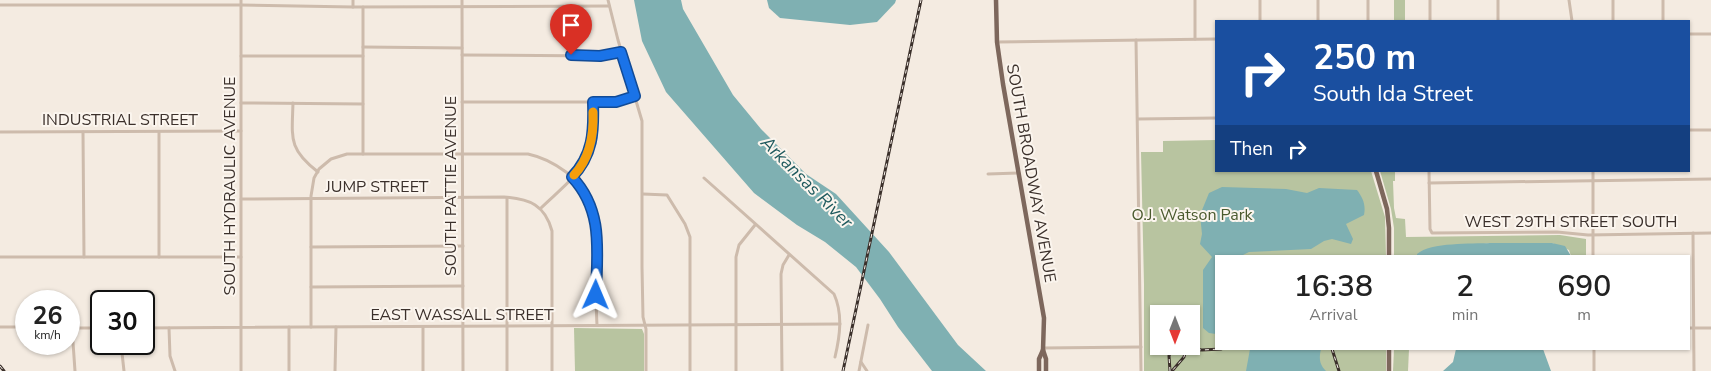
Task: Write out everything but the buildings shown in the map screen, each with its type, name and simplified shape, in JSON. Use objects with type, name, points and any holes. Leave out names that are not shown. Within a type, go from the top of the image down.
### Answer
[{"type":"main road","name":"SOUTH BROADWAY AVENUE","points":[[996,0],[997,42],[1044,318],[1043,349],[1046,359],[1046,371]]},
{"type":"main road","points":[[1376,172],[1387,209],[1389,255]]},
{"type":"main road","name":"SOUTH BROADWAY AVENUE","points":[[1039,371],[1039,359],[1043,349]]},
{"type":"main road","points":[[1389,350],[1389,371]]},
{"type":"street","name":"SOUTH HYDRAULIC AVENUE","points":[[241,0],[241,371]]},
{"type":"street","points":[[353,0],[353,7]]},
{"type":"street","name":"SOUTH PATTIE AVENUE","points":[[462,0],[463,371]]},
{"type":"street","points":[[608,0],[621,52],[642,121],[642,267],[646,371]]},
{"type":"street","points":[[1195,0],[1196,39]]},
{"type":"street","points":[[1260,0],[1260,20]]},
{"type":"street","points":[[1318,0],[1318,20]]},
{"type":"street","points":[[1368,0],[1368,20]]},
{"type":"street","points":[[1430,0],[1430,20]]},
{"type":"street","points":[[1498,0],[1498,20]]},
{"type":"street","points":[[1569,0],[1572,20]]},
{"type":"street","points":[[1613,0],[1613,20]]},
{"type":"street","points":[[1663,0],[1663,20]]},
{"type":"street","points":[[0,5],[609,6]]},
{"type":"street","points":[[363,7],[363,154]]},
{"type":"street","points":[[1690,34],[1711,34]]},
{"type":"street","points":[[997,42],[1215,39]]},
{"type":"street","points":[[1136,40],[1141,371]]},
{"type":"street","points":[[363,47],[462,48]]},
{"type":"street","points":[[462,55],[600,56],[621,52]]},
{"type":"street","points":[[241,56],[363,56]]},
{"type":"street","points":[[462,102],[616,102],[635,96]]},
{"type":"street","points":[[552,371],[552,231],[541,208],[581,168],[589,152],[594,124],[593,102]]},
{"type":"street","points":[[241,103],[363,104]]},
{"type":"street","points":[[293,103],[292,133],[296,150],[302,159],[318,172]]},
{"type":"street","points":[[1138,118],[1215,118]]},
{"type":"street","points":[[1690,130],[1711,130]]},
{"type":"street","name":"INDUSTRIAL STREET","points":[[0,132],[241,131]]},
{"type":"street","points":[[83,132],[84,257]]},
{"type":"street","points":[[159,132],[159,257]]},
{"type":"street","points":[[311,327],[311,199],[314,178],[326,162],[347,154],[512,153],[533,155],[553,164],[572,177],[587,196],[593,211],[596,227],[597,325]]},
{"type":"street","points":[[1429,172],[1429,183],[1711,179]]},
{"type":"street","points":[[1593,172],[1593,255]]},
{"type":"street","points":[[988,174],[1019,173]]},
{"type":"street","points":[[704,178],[834,294],[840,309],[839,339],[835,357]]},
{"type":"street","name":"WEST 29TH STREET SOUTH","points":[[1429,183],[1431,232],[1436,234],[1557,232],[1593,235],[1711,233]]},
{"type":"street","points":[[643,194],[667,195],[685,224],[690,237],[690,371]]},
{"type":"street","points":[[507,198],[507,371]]},
{"type":"street","name":"JUMP STREET","points":[[241,200],[507,198],[524,200],[541,208]]},
{"type":"street","points":[[736,371],[736,257],[740,245],[756,225]]},
{"type":"street","points":[[1693,233],[1691,328],[1694,371]]},
{"type":"street","points":[[311,247],[463,246]]},
{"type":"street","points":[[782,371],[781,274],[783,265],[789,255]]},
{"type":"street","points":[[0,257],[241,257]]},
{"type":"street","points":[[311,287],[463,286]]},
{"type":"street","name":"EAST WASSALL STREET","points":[[155,328],[840,324]]},
{"type":"street","points":[[859,371],[868,325]]},
{"type":"street","points":[[0,327],[15,327]]},
{"type":"street","points":[[335,371],[336,327]]},
{"type":"street","points":[[423,327],[423,371]]},
{"type":"street","points":[[169,328],[170,356],[175,371]]},
{"type":"street","points":[[289,328],[289,371]]},
{"type":"street","points":[[1691,328],[1711,328]]},
{"type":"street","points":[[1043,349],[1141,347]]},
{"type":"street","points":[[1594,350],[1594,371]]},
{"type":"street","points":[[73,355],[75,371]]},
{"type":"street","points":[[122,355],[124,371]]},
{"type":"street","points":[[860,362],[868,371]]},
{"type":"green space","points":[[1394,0],[1405,0],[1405,20],[1394,20]]},
{"type":"green space","name":"O.J. Watson Park","points":[[1215,140],[1215,172],[1371,172],[1385,217],[1386,255],[1215,255],[1215,350],[1386,350],[1386,371],[1144,371],[1141,152],[1163,152],[1163,141]]},
{"type":"green space","points":[[1380,172],[1395,172],[1395,181],[1393,181],[1394,208],[1396,218],[1405,219],[1406,237],[1560,235],[1586,239],[1586,255],[1571,255],[1569,250],[1552,243],[1490,243],[1418,255],[1394,255],[1394,228],[1391,209]]},
{"type":"green space","points":[[574,328],[642,329],[644,334],[644,371],[575,371]]},
{"type":"green space","points":[[1394,350],[1409,350],[1408,371],[1393,371]]},
{"type":"water","name":"Arkansas River","points":[[634,0],[681,0],[683,9],[733,95],[761,129],[806,174],[836,194],[889,252],[958,345],[986,371],[932,371],[856,267],[825,242],[797,225],[754,193],[666,92],[642,41]]},
{"type":"water","points":[[767,0],[896,0],[877,22],[850,25],[780,18],[769,8]]},
{"type":"water","points":[[1222,187],[1286,189],[1307,193],[1319,188],[1357,190],[1364,202],[1365,211],[1364,215],[1346,224],[1353,239],[1351,244],[1332,239],[1324,241],[1311,249],[1249,252],[1243,255],[1215,255],[1215,334],[1209,333],[1203,328],[1203,270],[1212,257],[1200,244],[1202,234],[1200,215],[1209,193]]},
{"type":"water","points":[[1552,243],[1565,246],[1570,255],[1417,255],[1423,250],[1432,247],[1463,244]]},
{"type":"water","points":[[1250,350],[1321,350],[1320,361],[1326,371],[1246,371]]},
{"type":"water","points":[[1456,350],[1543,350],[1551,371],[1443,371],[1453,362]]},
{"type":"railway","points":[[843,371],[921,0]]},
{"type":"railway","points":[[1170,371],[1169,356],[1171,349],[1181,348],[1185,353],[1184,357],[1172,371]]},
{"type":"railway","points":[[1200,350],[1215,349]]},
{"type":"railway","points":[[1332,350],[1339,371]]},
{"type":"railway","points":[[0,366],[4,371]]},
{"type":"slow traffic","points":[[574,175],[581,168],[589,152],[594,124],[593,112]]},
{"type":"route","points":[[571,55],[600,56],[621,52],[635,96],[616,102],[593,102],[594,124],[589,152],[581,168],[572,177],[585,192],[594,216],[597,232],[596,295]]}]
